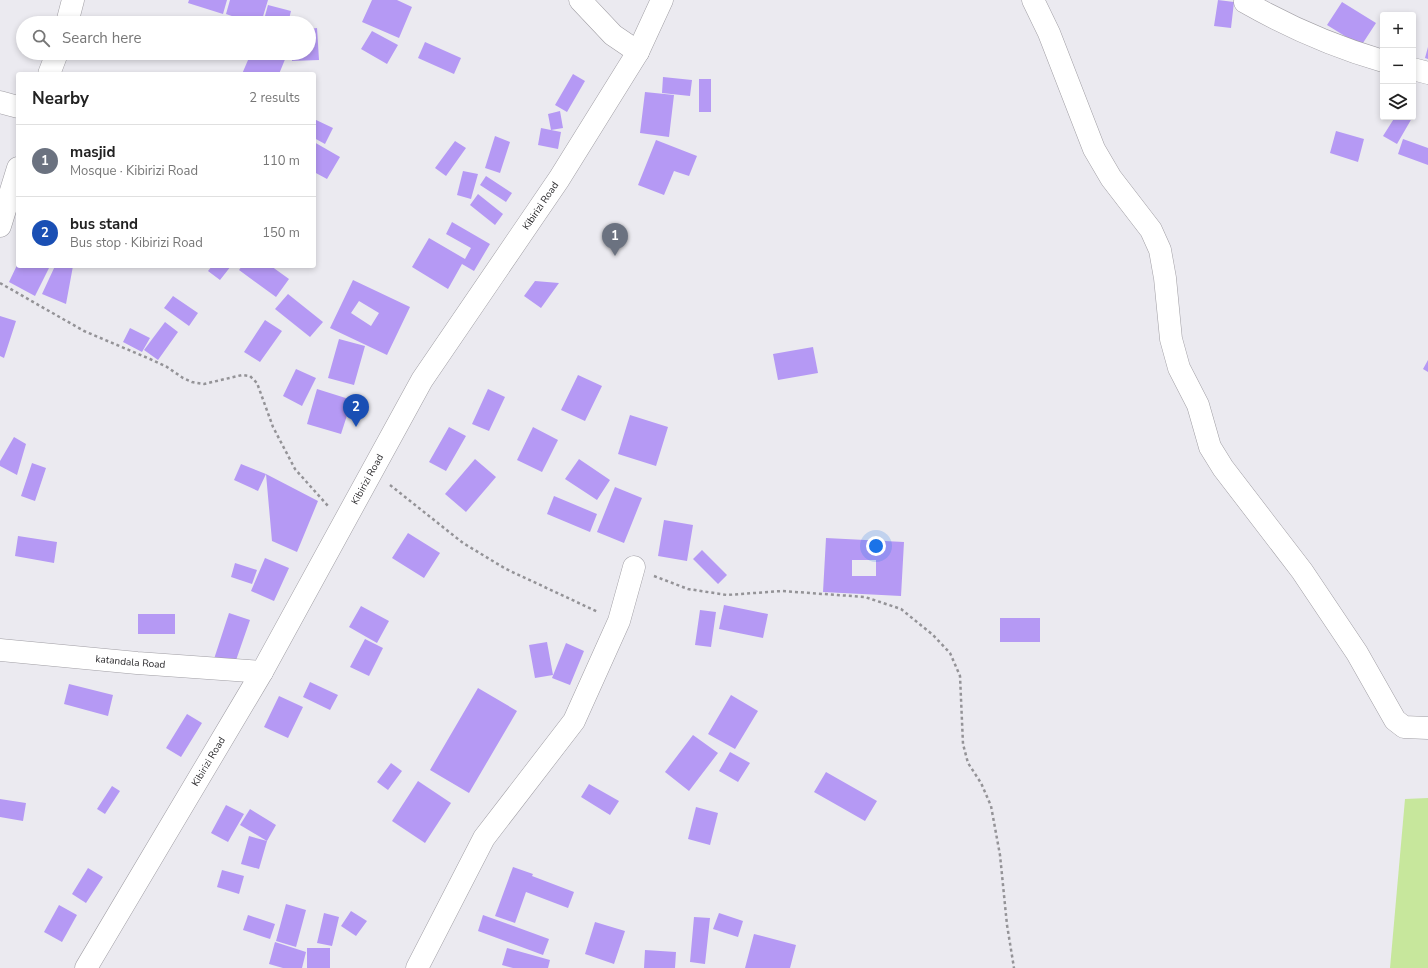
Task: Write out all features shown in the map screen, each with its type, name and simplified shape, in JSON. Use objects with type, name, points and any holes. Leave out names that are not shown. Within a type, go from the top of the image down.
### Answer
[{"type":"street","points":[[69,16],[73,0]]},
{"type":"street","points":[[580,0],[613,35],[638,52]]},
{"type":"street","name":"Kibirizi Road","points":[[86,968],[262,672],[422,380],[559,180],[638,52],[662,0]]},
{"type":"street","points":[[1033,0],[1049,34],[1094,149],[1111,178],[1151,230],[1160,250],[1165,278],[1171,339],[1179,368],[1198,405],[1210,447],[1224,468],[1302,571],[1357,653],[1394,720],[1404,727],[1428,728]]},
{"type":"street","points":[[1245,2],[1328,43],[1380,59]]},
{"type":"street","points":[[50,72],[54,60]]},
{"type":"street","points":[[1416,70],[1428,74]]},
{"type":"street","points":[[0,102],[16,107]]},
{"type":"street","points":[[0,226],[16,174]]},
{"type":"street","points":[[417,968],[484,838],[574,721],[618,621],[634,567]]},
{"type":"street","name":"katandala Road","points":[[0,650],[137,663],[262,672]]},
{"type":"path","points":[[0,283],[84,331],[167,367],[183,378],[192,382],[204,384],[242,374],[250,376],[257,383],[273,427],[295,469],[344,522]]},
{"type":"path","points":[[372,471],[469,546],[506,569],[618,621]]},
{"type":"path","points":[[634,567],[688,590],[728,595],[782,591],[865,597],[901,609],[950,652],[960,676],[963,744],[968,763],[981,783],[992,806],[1000,855],[1007,926],[1014,968]]},
{"type":"green space","points":[[1428,798],[1428,968],[1390,968],[1405,799]]},
{"type":"building","points":[[189,0],[227,0],[223,14],[188,3]]},
{"type":"building","points":[[230,0],[268,0],[263,16],[232,16],[226,14]]},
{"type":"building","points":[[372,0],[397,0],[412,7],[399,38],[362,22]]},
{"type":"building","points":[[1218,0],[1234,2],[1231,28],[1214,26]]},
{"type":"building","points":[[1342,2],[1376,23],[1361,46],[1327,25]]},
{"type":"building","points":[[268,5],[291,11],[290,16],[265,16]]},
{"type":"building","points":[[316,28],[319,60],[292,61],[316,60]]},
{"type":"building","points":[[372,31],[398,45],[387,64],[361,49]]},
{"type":"building","points":[[425,42],[461,58],[454,74],[418,58]]},
{"type":"building","points":[[1428,47],[1428,59],[1425,58]]},
{"type":"building","points":[[248,60],[285,60],[280,72],[243,72]]},
{"type":"building","points":[[573,74],[585,81],[567,112],[555,105]]},
{"type":"building","points":[[663,77],[692,80],[690,96],[662,93]]},
{"type":"building","points":[[699,79],[711,79],[711,112],[699,112]]},
{"type":"building","points":[[645,92],[674,95],[669,137],[640,133]]},
{"type":"building","points":[[560,111],[563,128],[551,130],[548,114]]},
{"type":"building","points":[[316,120],[333,128],[325,144],[316,139]]},
{"type":"building","points":[[1393,120],[1411,120],[1397,144],[1383,136]]},
{"type":"building","points":[[541,128],[561,132],[558,149],[538,145]]},
{"type":"building","points":[[1336,131],[1364,139],[1358,162],[1330,153]]},
{"type":"building","points":[[495,136],[510,142],[500,173],[485,168]]},
{"type":"building","points":[[1403,139],[1428,148],[1428,165],[1398,154]]},
{"type":"building","points":[[656,140],[697,156],[689,176],[674,171],[664,195],[638,185]]},
{"type":"building","points":[[455,141],[466,148],[446,176],[435,168]]},
{"type":"building","points":[[316,143],[340,157],[327,179],[316,173]]},
{"type":"building","points":[[463,171],[478,174],[471,199],[457,195]]},
{"type":"building","points":[[486,176],[512,193],[506,202],[480,185]]},
{"type":"building","points":[[478,194],[503,214],[495,225],[470,205]]},
{"type":"building","points":[[452,222],[490,244],[474,271],[462,264],[448,289],[412,267],[429,238],[465,259],[471,248],[446,234]]},
{"type":"building","points":[[16,267],[49,268],[35,296],[9,282]]},
{"type":"building","points":[[54,268],[73,268],[66,304],[42,294]]},
{"type":"building","points":[[210,268],[229,268],[220,280],[208,271]]},
{"type":"building","points":[[240,268],[274,268],[289,279],[276,297],[239,270]]},
{"type":"building","points":[[353,280],[410,307],[387,355],[330,328]],"holes":[[[359,301],[379,313],[371,326],[351,313]]]},
{"type":"building","points":[[535,281],[559,283],[541,308],[524,296]]},
{"type":"building","points":[[288,294],[323,322],[310,337],[275,309]]},
{"type":"building","points":[[173,296],[198,313],[189,326],[164,308]]},
{"type":"building","points":[[0,316],[16,321],[4,358],[0,356]]},
{"type":"building","points":[[265,320],[282,331],[260,362],[244,352]]},
{"type":"building","points":[[165,322],[178,332],[158,360],[144,350]]},
{"type":"building","points":[[130,328],[150,338],[142,352],[123,342]]},
{"type":"building","points":[[339,339],[365,346],[354,385],[328,378]]},
{"type":"building","points":[[813,347],[818,373],[778,380],[773,354]]},
{"type":"building","points":[[1428,360],[1428,372],[1423,369]]},
{"type":"building","points":[[296,369],[316,378],[302,406],[283,396]]},
{"type":"building","points":[[578,375],[602,386],[585,421],[561,410]]},
{"type":"building","points":[[317,389],[352,400],[341,434],[307,424]]},
{"type":"building","points":[[488,389],[505,397],[489,431],[472,424]]},
{"type":"building","points":[[630,415],[668,427],[656,466],[618,454]]},
{"type":"building","points":[[449,427],[466,436],[446,471],[429,462]]},
{"type":"building","points":[[533,427],[558,440],[542,472],[517,460]]},
{"type":"building","points":[[14,437],[26,444],[17,475],[0,466],[0,461]]},
{"type":"building","points":[[475,459],[496,477],[466,512],[445,494]]},
{"type":"building","points":[[579,459],[610,480],[597,500],[565,479]]},
{"type":"building","points":[[32,463],[46,468],[35,501],[21,496]]},
{"type":"building","points":[[241,464],[266,474],[258,491],[234,480]]},
{"type":"building","points":[[266,474],[318,501],[297,552],[272,541]]},
{"type":"building","points":[[615,487],[642,498],[624,543],[597,532]]},
{"type":"building","points":[[554,496],[597,514],[590,532],[547,514]]},
{"type":"building","points":[[664,520],[693,525],[687,561],[658,556]]},
{"type":"building","points":[[408,533],[440,553],[424,578],[392,558]]},
{"type":"building","points":[[18,536],[57,542],[54,563],[15,556]]},
{"type":"building","points":[[826,538],[904,542],[901,596],[823,592]],"holes":[[[852,560],[876,560],[876,576],[852,576]]]},
{"type":"building","points":[[702,550],[727,575],[718,584],[693,559]]},
{"type":"building","points":[[265,558],[289,568],[274,601],[251,591]]},
{"type":"building","points":[[235,563],[257,570],[252,584],[231,577]]},
{"type":"building","points":[[724,605],[768,614],[763,638],[719,629]]},
{"type":"building","points":[[361,606],[389,621],[377,643],[349,627]]},
{"type":"building","points":[[700,610],[716,612],[711,647],[695,645]]},
{"type":"building","points":[[229,613],[250,620],[234,666],[214,659]]},
{"type":"building","points":[[138,614],[175,614],[175,634],[138,634]]},
{"type":"building","points":[[1000,618],[1040,618],[1040,642],[1000,642]]},
{"type":"building","points":[[365,639],[383,648],[369,676],[350,667]]},
{"type":"building","points":[[547,642],[553,675],[535,678],[529,645]]},
{"type":"building","points":[[566,643],[584,651],[570,685],[552,678]]},
{"type":"building","points":[[310,682],[338,695],[330,710],[303,697]]},
{"type":"building","points":[[69,684],[113,695],[108,716],[64,704]]},
{"type":"building","points":[[478,688],[517,711],[469,793],[430,770]]},
{"type":"building","points":[[731,695],[758,711],[735,749],[708,734]]},
{"type":"building","points":[[279,696],[303,707],[288,738],[264,727]]},
{"type":"building","points":[[187,714],[202,723],[181,757],[166,748]]},
{"type":"building","points":[[693,735],[718,753],[689,791],[665,772]]},
{"type":"building","points":[[730,752],[750,763],[738,782],[719,771]]},
{"type":"building","points":[[391,763],[402,771],[388,790],[377,782]]},
{"type":"building","points":[[826,772],[877,801],[865,821],[814,792]]},
{"type":"building","points":[[418,781],[451,803],[425,843],[392,821]]},
{"type":"building","points":[[589,784],[619,801],[610,815],[581,797]]},
{"type":"building","points":[[112,786],[120,791],[105,814],[97,809]]},
{"type":"building","points":[[0,799],[26,803],[23,821],[0,817]]},
{"type":"building","points":[[226,805],[244,814],[228,842],[211,833]]},
{"type":"building","points":[[696,807],[718,813],[710,845],[688,839]]},
{"type":"building","points":[[250,809],[276,825],[267,841],[240,825]]},
{"type":"building","points":[[249,836],[267,841],[259,869],[241,864]]},
{"type":"building","points":[[513,867],[574,892],[568,908],[526,892],[515,923],[495,916]]},
{"type":"building","points":[[88,868],[103,877],[86,903],[72,894]]},
{"type":"building","points":[[222,870],[244,876],[239,894],[217,887]]},
{"type":"building","points":[[286,904],[306,910],[296,947],[276,941]]},
{"type":"building","points":[[59,905],[77,915],[62,942],[44,932]]},
{"type":"building","points":[[351,911],[367,921],[356,936],[341,926]]},
{"type":"building","points":[[324,913],[339,917],[332,946],[317,943]]},
{"type":"building","points":[[719,913],[743,921],[738,937],[713,929]]},
{"type":"building","points":[[248,915],[275,924],[270,939],[243,930]]},
{"type":"building","points":[[483,915],[549,939],[543,955],[478,931]]},
{"type":"building","points":[[694,917],[710,918],[705,964],[690,962]]},
{"type":"building","points":[[595,922],[625,931],[614,964],[585,954]]},
{"type":"building","points":[[754,934],[796,945],[790,968],[745,968]]},
{"type":"building","points":[[275,942],[306,952],[302,968],[283,968],[269,964]]},
{"type":"building","points":[[307,948],[330,948],[330,968],[307,968]]},
{"type":"building","points":[[507,948],[550,960],[548,968],[513,968],[502,965]]},
{"type":"building","points":[[645,950],[676,952],[675,968],[644,968]]},
{"type":"place","name":"masjid","points":[[615,256]]},
{"type":"place","name":"bus stand","points":[[356,427]]}]
